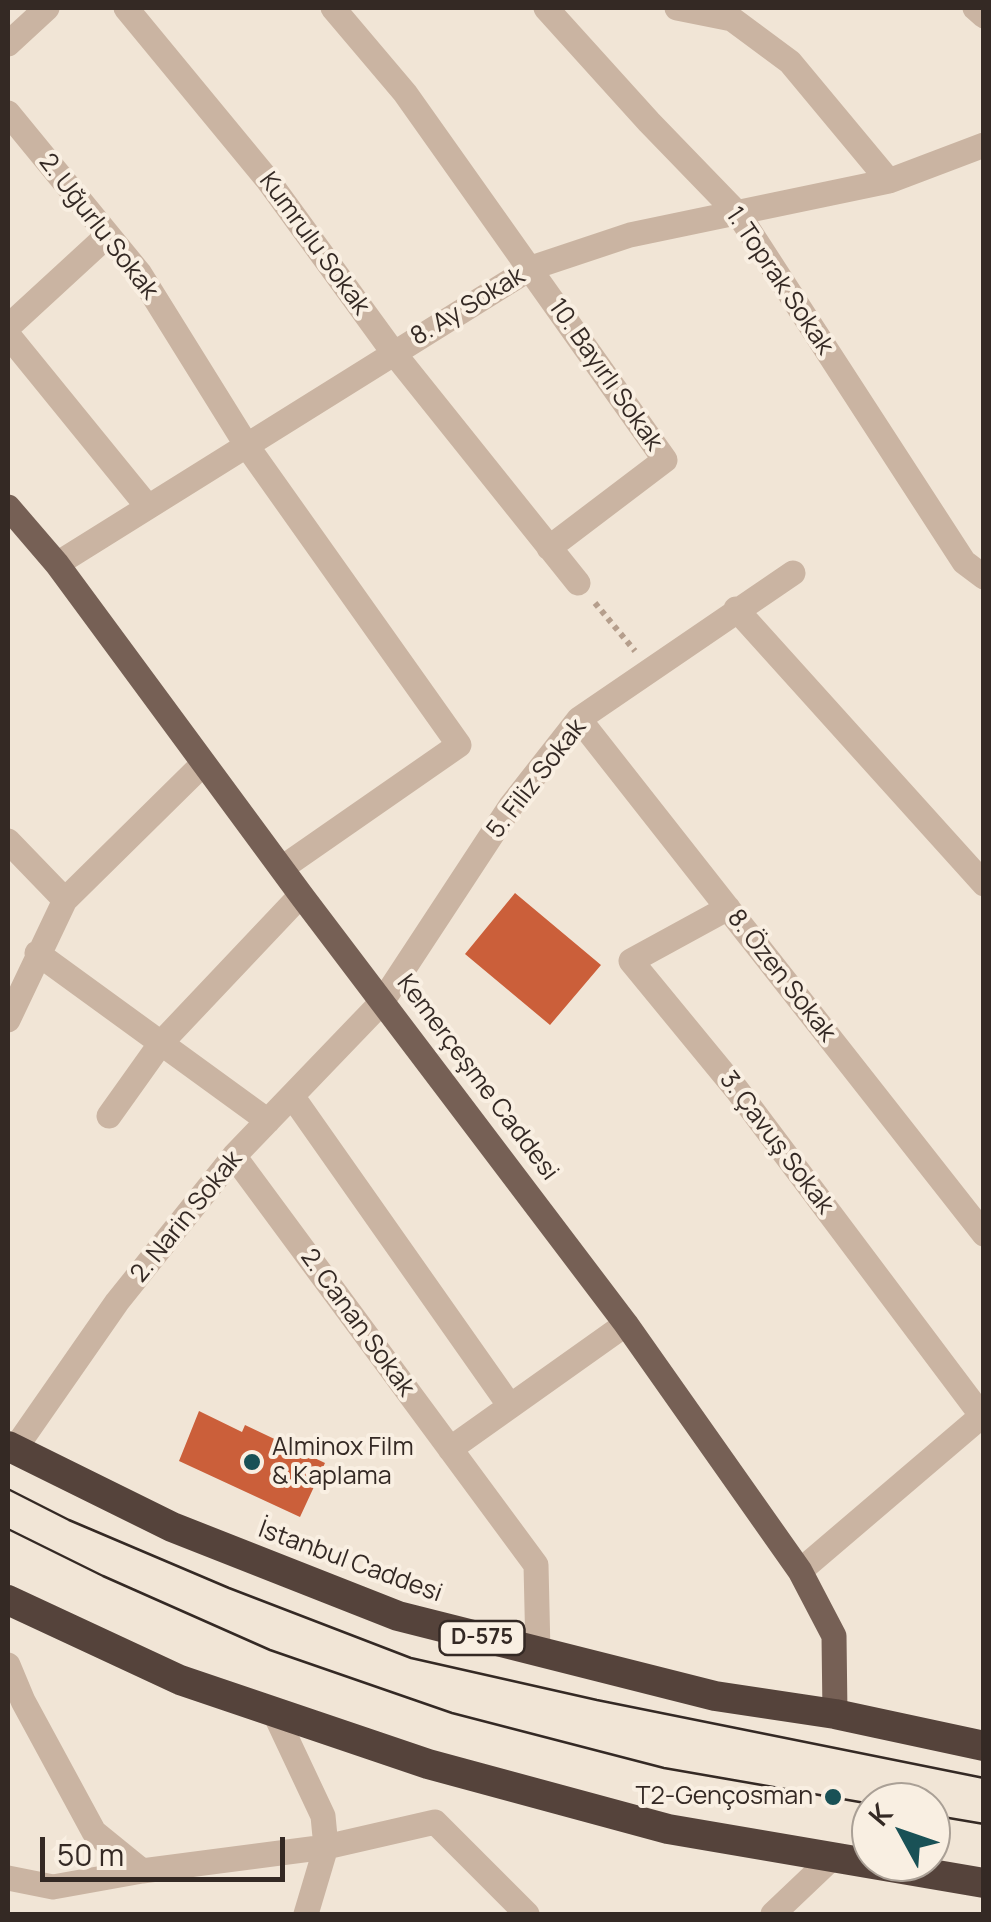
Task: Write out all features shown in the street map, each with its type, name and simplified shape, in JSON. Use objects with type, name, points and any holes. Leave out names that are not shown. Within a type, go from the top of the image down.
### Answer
[{"type":"highway","name":"İstanbul Caddesi","points":[[11,1448],[172,1527],[398,1616],[715,1696],[835,1714],[984,1746]]},
{"type":"highway","points":[[8,1600],[121,1656],[276,1714],[428,1764],[650,1824],[984,1882]]},
{"type":"main road","name":"Kemerçeşme Caddesi","points":[[8,507],[57,564],[301,895],[626,1324],[800,1570],[834,1636],[835,1714]]},
{"type":"street","points":[[8,44],[47,8]]},
{"type":"street","name":"Kumrulu Sokak","points":[[126,8],[267,179],[393,352],[578,583]]},
{"type":"street","points":[[332,8],[405,92],[531,268]]},
{"type":"street","name":"1. Toprak Sokak","points":[[546,8],[738,214],[964,562],[984,577]]},
{"type":"street","points":[[676,8],[732,19],[790,62],[889,181]]},
{"type":"street","points":[[975,8],[984,16]]},
{"type":"street","name":"2. Uğurlu Sokak","points":[[8,113],[140,274],[247,446],[459,744],[282,868]]},
{"type":"street","name":"8. Ay Sokak","points":[[57,564],[531,268],[630,235],[889,181],[984,145]]},
{"type":"street","points":[[8,327],[108,236]]},
{"type":"street","name":"10. Bayırlı Sokak","points":[[531,268],[665,460],[549,548]]},
{"type":"street","points":[[8,336],[148,508]]},
{"type":"street","name":"5. Filiz Sokak","points":[[382,1002],[510,807],[579,719],[793,573]]},
{"type":"street","points":[[736,610],[984,884]]},
{"type":"street","name":"8. Özen Sokak","points":[[579,719],[984,1234]]},
{"type":"street","points":[[8,1020],[65,900],[203,764]]},
{"type":"street","points":[[8,841],[65,900]]},
{"type":"street","points":[[109,1116],[161,1043],[301,895]]},
{"type":"street","name":"3. Çavuş Sokak","points":[[728,908],[632,961],[737,1090],[983,1415]]},
{"type":"street","points":[[37,954],[268,1121]]},
{"type":"street","name":"2. Narin Sokak","points":[[11,1448],[117,1302],[234,1156],[382,1002]]},
{"type":"street","points":[[292,1096],[510,1406]]},
{"type":"street","name":"2. Canan Sokak","points":[[234,1156],[536,1565],[538,1652]]},
{"type":"street","points":[[450,1449],[626,1324]]},
{"type":"street","points":[[800,1570],[983,1415]]},
{"type":"street","points":[[8,1664],[22,1700],[94,1832],[142,1871]]},
{"type":"street","points":[[276,1714],[323,1816],[326,1847],[306,1914]]},
{"type":"street","points":[[8,1878],[53,1887],[326,1847],[435,1822],[527,1914]]},
{"type":"street","points":[[773,1914],[832,1858]]},
{"type":"path","points":[[578,583],[650,668]]},
{"type":"building","points":[[515,893],[601,965],[550,1025],[465,954]]},
{"type":"building","points":[[199,1411],[242,1432],[245,1425],[325,1463],[300,1517],[179,1461]]},
{"type":"tram line","points":[[8,1489],[69,1520],[229,1588],[411,1658],[984,1778]]},
{"type":"tram line","points":[[8,1529],[270,1650],[452,1713],[664,1768],[851,1801]]},
{"type":"tram line","points":[[951,1818],[984,1824]]},
{"type":"place","name":"Alminox Film & Kaplama","points":[[252,1462]]},
{"type":"place","name":"T2-Gençosman","points":[[833,1797]]}]
